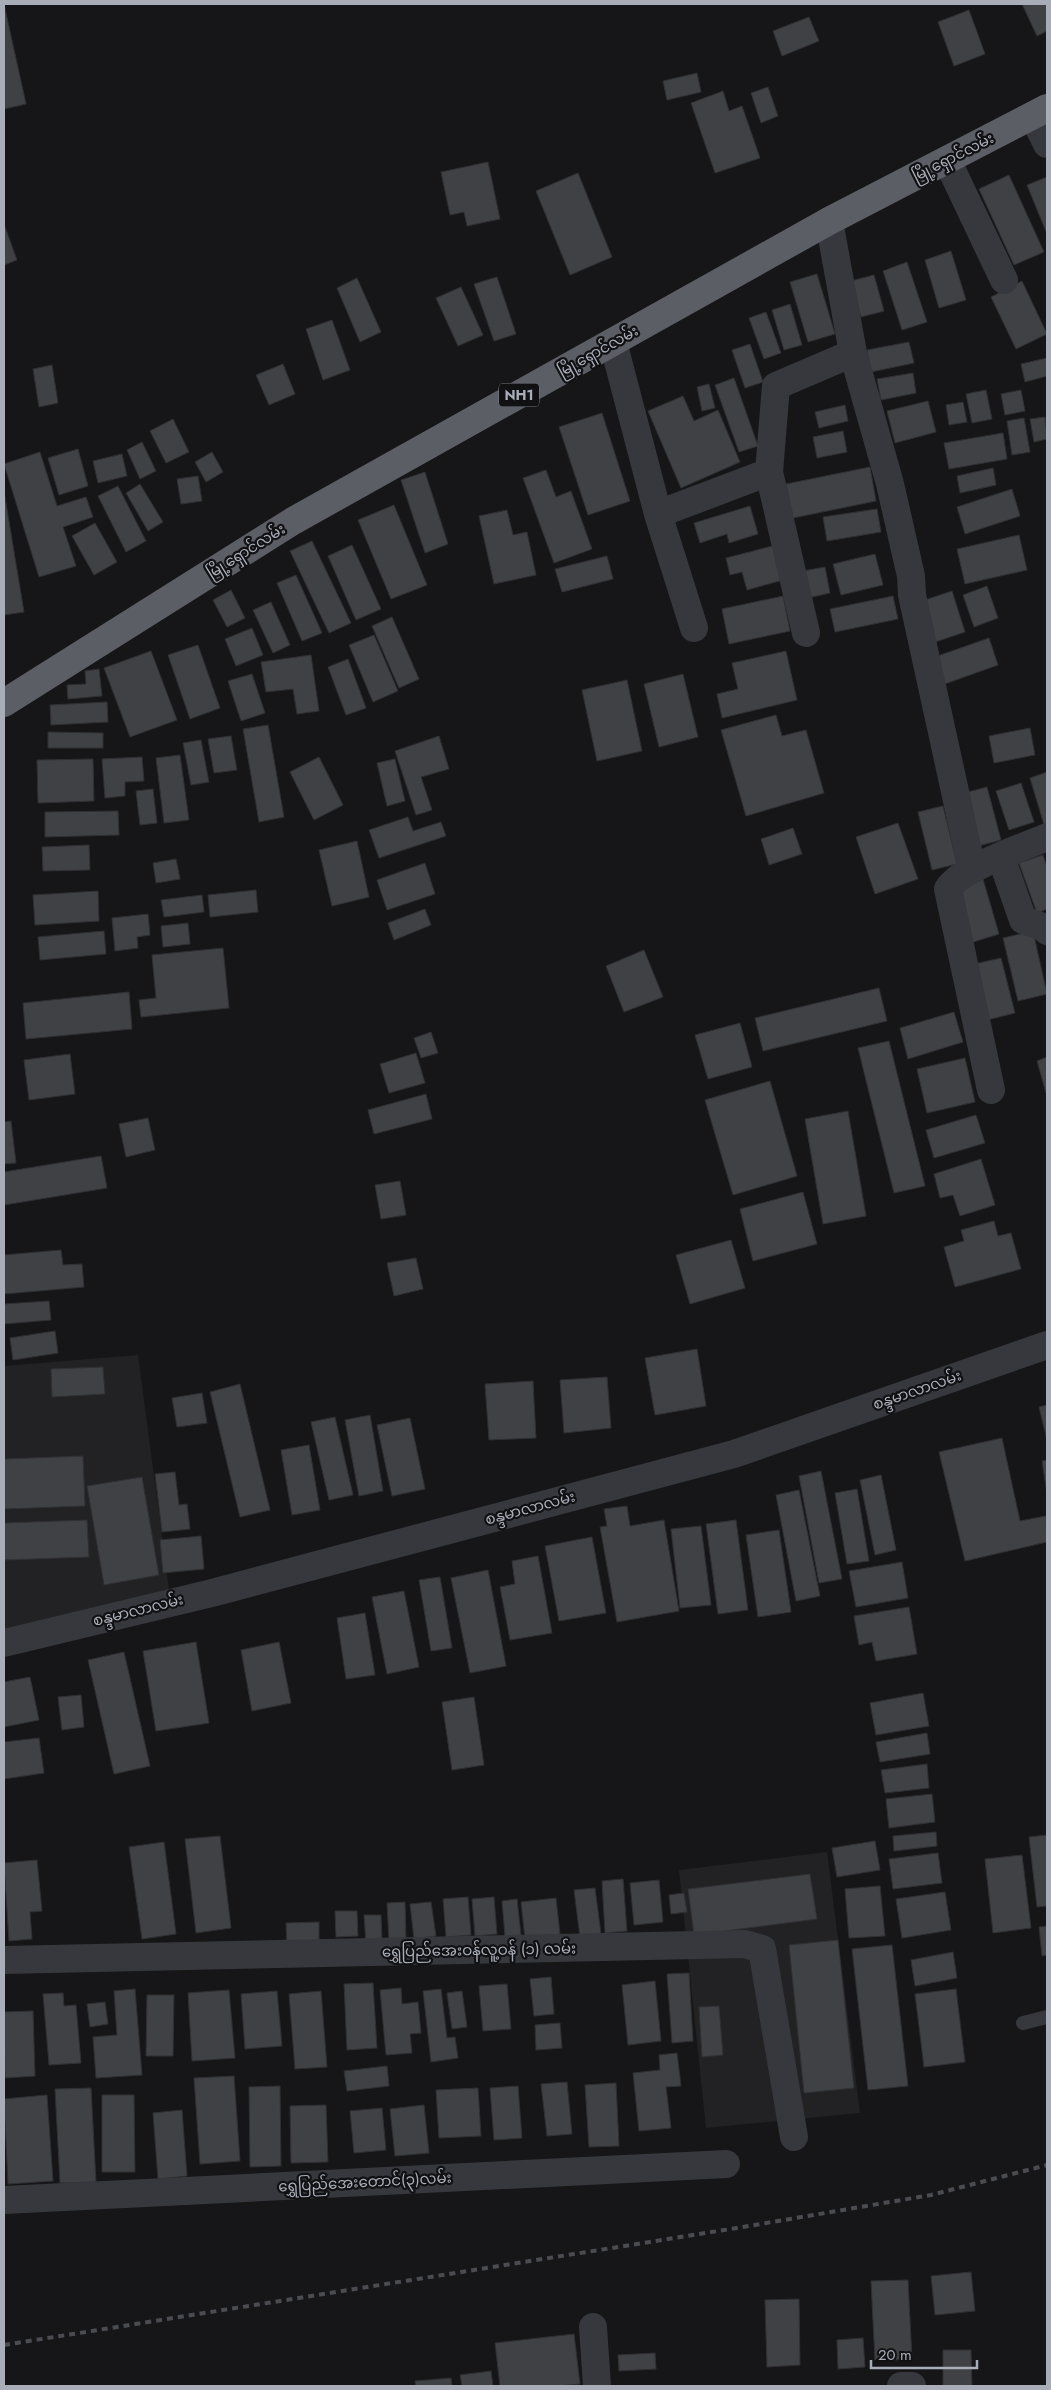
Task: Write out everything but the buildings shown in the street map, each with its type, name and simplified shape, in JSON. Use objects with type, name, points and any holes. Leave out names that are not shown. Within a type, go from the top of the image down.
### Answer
[{"type":"highway","name":"မြို့ရှောင်လမ်း","points":[[4,705],[293,521],[829,221],[1040,112]]},
{"type":"street","points":[[1040,112],[1047,144]]},
{"type":"street","points":[[947,160],[1004,280]]},
{"type":"street","points":[[829,221],[853,353],[890,484],[911,576],[912,595],[972,869]]},
{"type":"street","points":[[613,342],[658,514],[694,628]]},
{"type":"street","points":[[806,633],[769,472],[776,386],[853,353]]},
{"type":"street","points":[[658,514],[769,472]]},
{"type":"street","points":[[991,1090],[948,889],[952,883],[972,869],[1047,837]]},
{"type":"street","points":[[1001,857],[1023,920],[1046,928],[1047,931]]},
{"type":"street","name":"စန္ဒမာလာလမ်း","points":[[4,1643],[212,1593],[734,1454],[1047,1344]]},
{"type":"street","name":"ရွှေပြည်အေးဝန်လူ့ဝန် (၁) လမ်း","points":[[4,1960],[745,1944],[762,1949],[794,2138]]},
{"type":"street","name":"ရွှေပြည်အေးတောင်(၃)လမ်း","points":[[4,2200],[726,2164]]},
{"type":"street","points":[[593,2327],[597,2386]]},
{"type":"street","points":[[901,2386],[912,2386]]},
{"type":"lane","points":[[1023,2023],[1047,2017]]},
{"type":"shaded area","points":[[138,1355],[172,1612],[4,1637],[4,1366]]},
{"type":"shaded area","points":[[827,1852],[860,2113],[706,2128],[679,1870]]},
{"type":"railway","points":[[4,2345],[737,2228],[931,2195],[1047,2165]]}]
